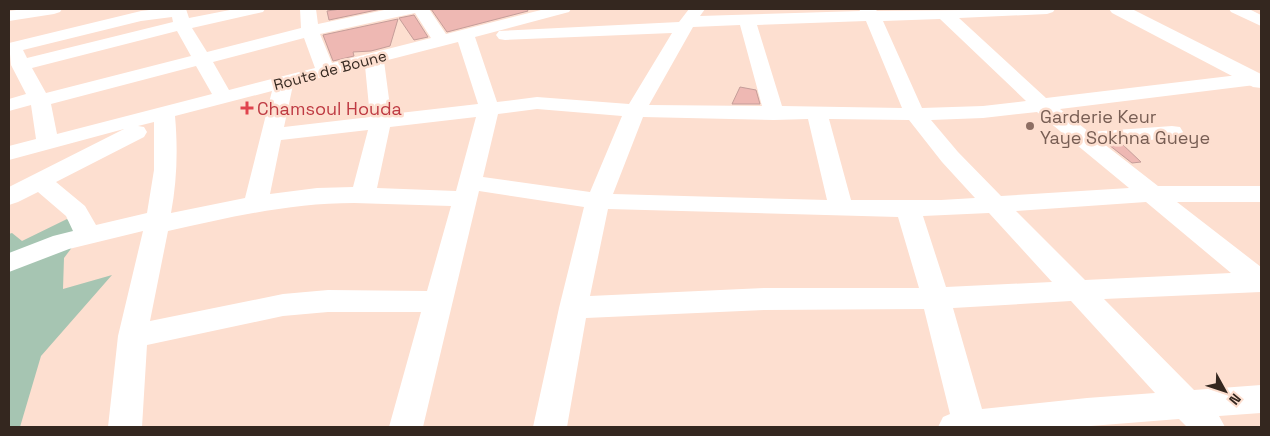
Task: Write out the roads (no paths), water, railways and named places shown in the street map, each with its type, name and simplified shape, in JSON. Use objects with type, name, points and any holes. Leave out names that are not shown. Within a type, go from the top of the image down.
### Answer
[{"type":"main road","points":[[1118,9],[1232,67],[1259,75]]},
{"type":"street","points":[[9,15],[12,9]]},
{"type":"street","points":[[9,15],[54,9]]},
{"type":"street","points":[[14,53],[184,15],[259,9],[263,43]]},
{"type":"street","points":[[308,9],[310,31],[326,71]]},
{"type":"street","points":[[9,105],[204,59],[310,31],[411,9]]},
{"type":"street","points":[[406,427],[489,108],[458,38],[421,9]]},
{"type":"street","name":"Route de Boune","points":[[9,153],[165,115],[284,82],[458,38],[527,13],[564,9]]},
{"type":"street","points":[[458,38],[507,34],[568,33],[689,19],[747,20],[870,12],[1047,9]]},
{"type":"street","points":[[941,11],[1042,105],[1261,281]]},
{"type":"street","points":[[14,53],[141,12],[184,15]]},
{"type":"street","points":[[870,12],[915,114],[962,171],[997,205],[1198,416]]},
{"type":"street","points":[[184,15],[224,98]]},
{"type":"street","points":[[550,427],[573,308],[598,201],[635,112],[689,19]]},
{"type":"street","points":[[747,20],[774,114]]},
{"type":"street","points":[[14,53],[39,99],[48,143]]},
{"type":"street","points":[[363,195],[381,121],[374,59]]},
{"type":"street","points":[[273,135],[489,108],[548,103],[635,112],[915,114],[983,112],[1259,75]]},
{"type":"street","points":[[256,204],[284,82]]},
{"type":"street","points":[[818,114],[841,208]]},
{"type":"street","points":[[9,196],[165,115],[166,156],[157,222],[133,336],[124,427]]},
{"type":"street","points":[[1084,139],[1172,132]]},
{"type":"street","points":[[39,180],[76,212],[88,235]]},
{"type":"street","points":[[9,263],[62,242],[88,235],[256,204],[317,196],[468,190],[598,201],[841,208],[908,208],[997,205],[1152,194],[1261,194]]},
{"type":"street","points":[[908,208],[936,298],[970,427]]},
{"type":"street","points":[[573,308],[764,299],[936,298],[1261,281]]},
{"type":"street","points":[[133,336],[283,304],[328,301],[438,302]]},
{"type":"street","points":[[955,427],[970,427],[1087,412],[1198,416],[1261,400]]},
{"type":"place","name":"Chamsoul Houda","points":[[247,108]]},
{"type":"place","name":"Garderie Keur Yaye Sokhna Gueye","points":[[1030,126]]}]
